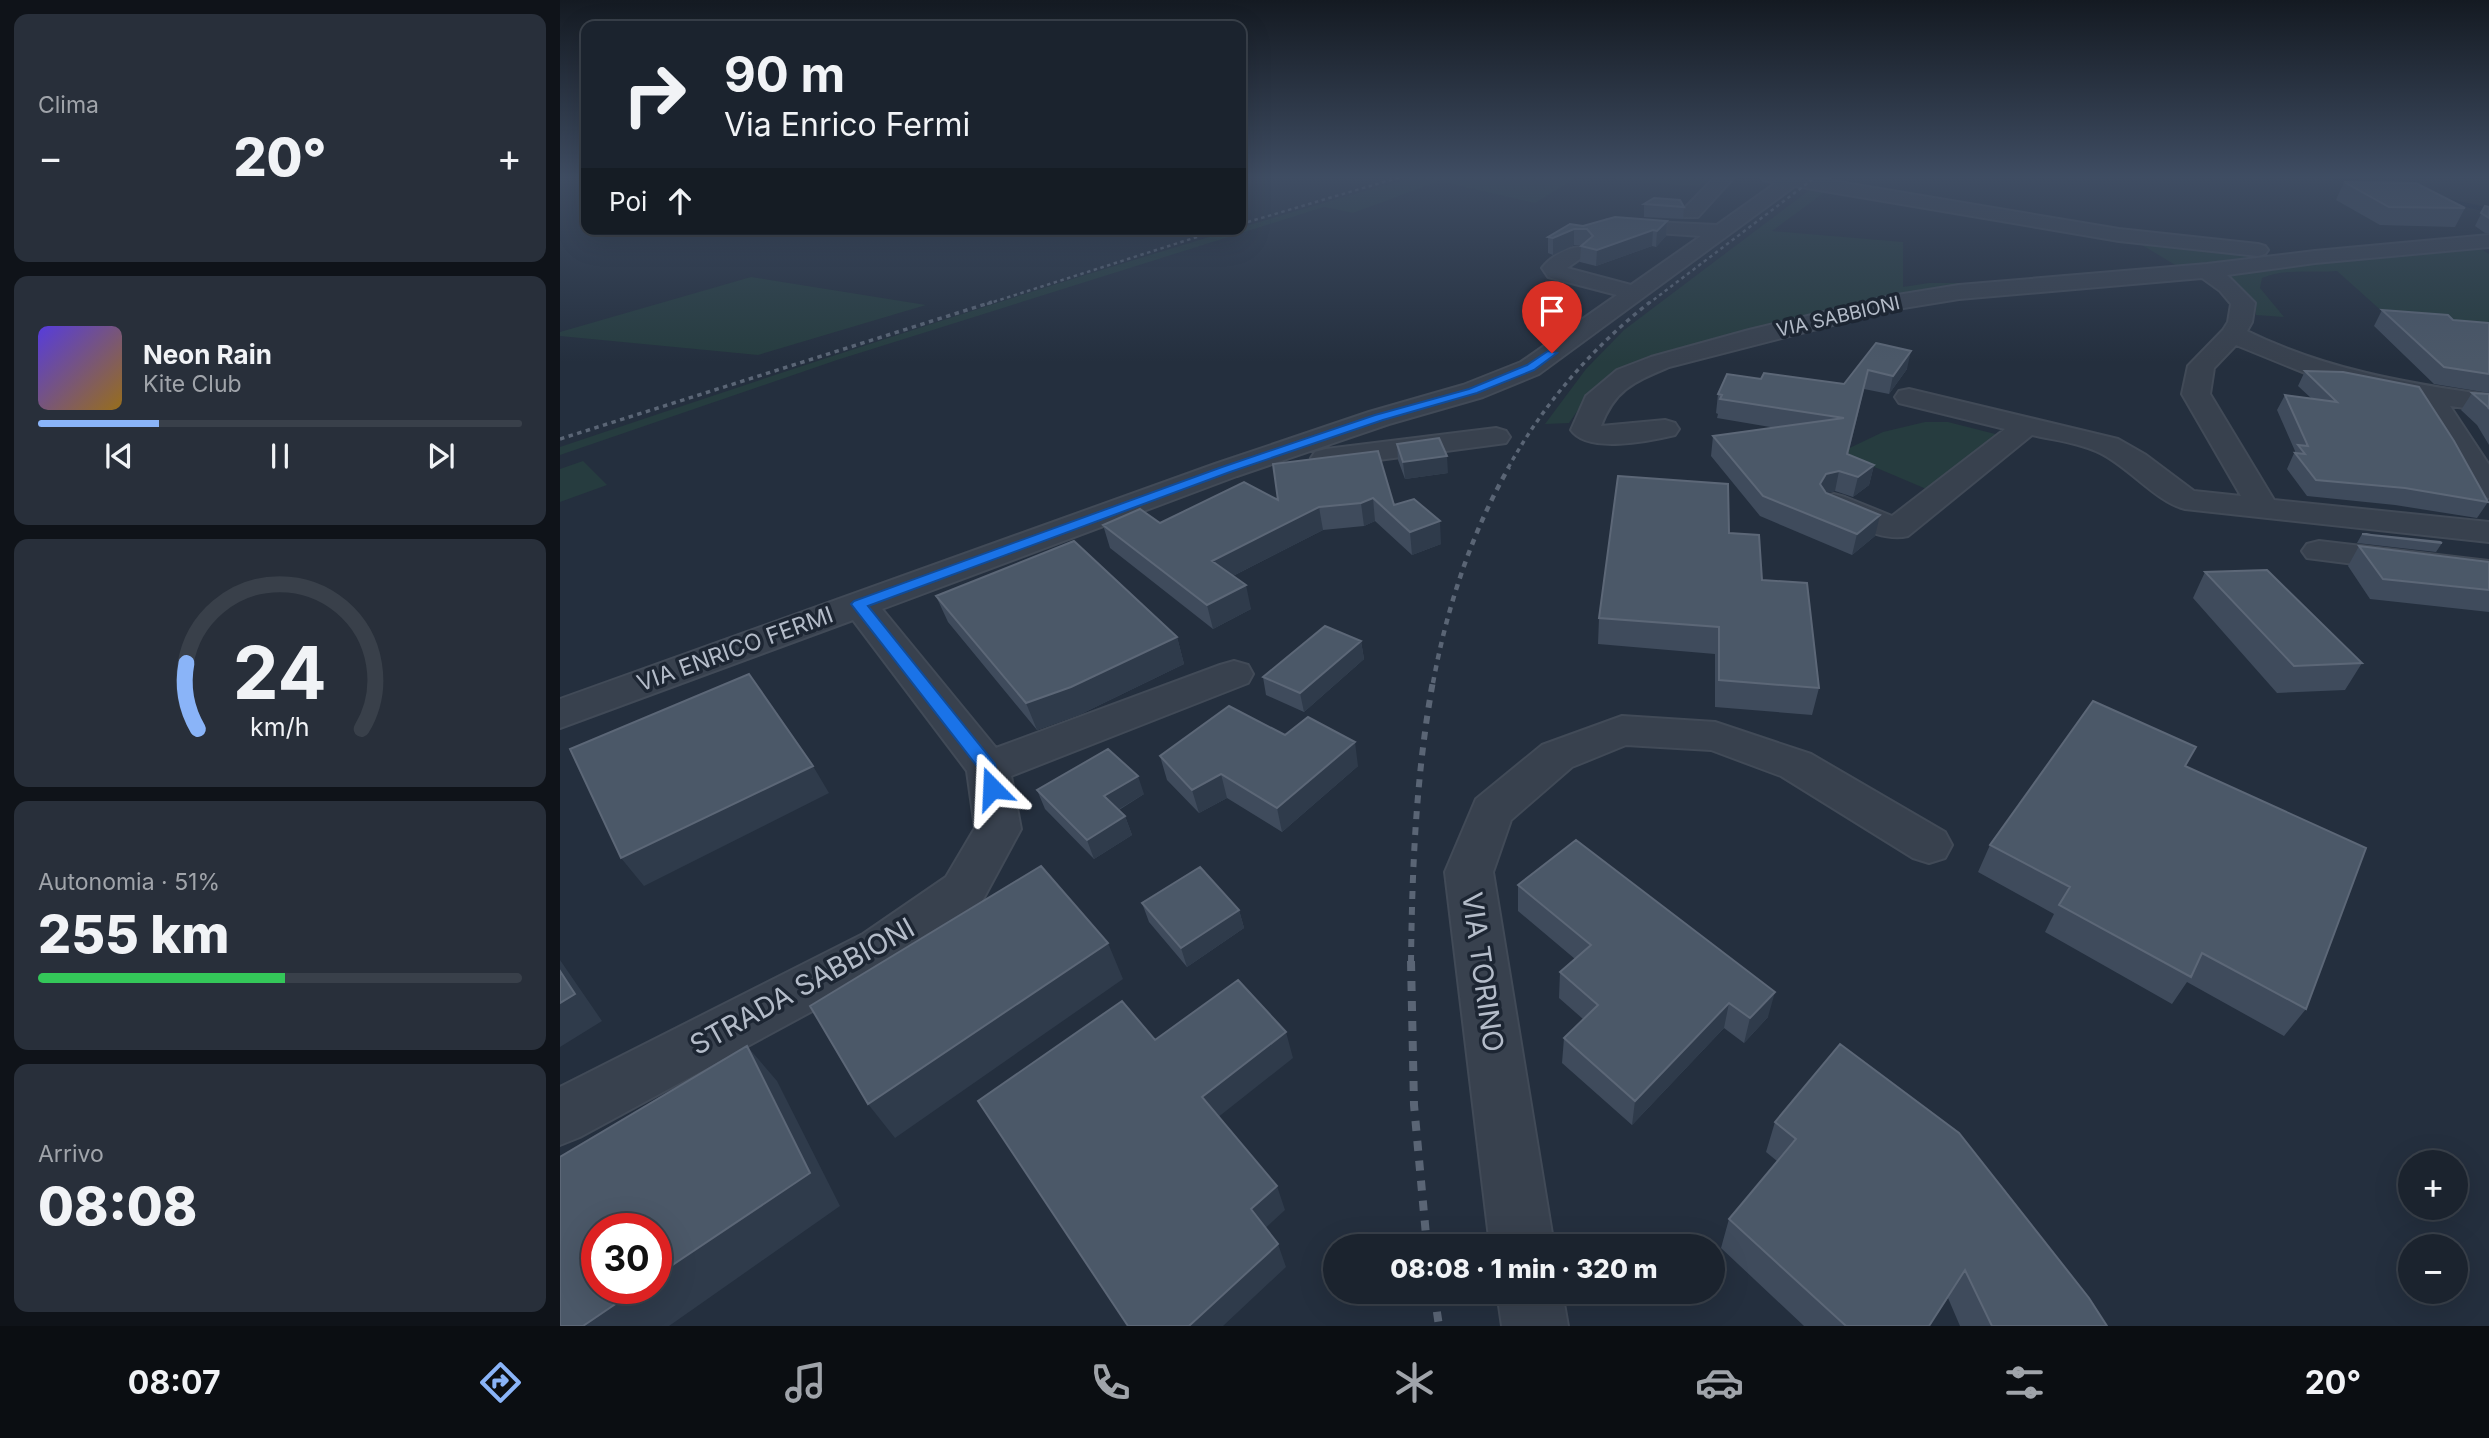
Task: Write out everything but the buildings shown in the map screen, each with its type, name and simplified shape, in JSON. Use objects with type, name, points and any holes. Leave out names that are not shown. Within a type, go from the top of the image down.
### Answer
[{"type":"street","points":[[1226,470],[1379,418],[1473,391],[1530,368],[1714,238]]},
{"type":"street","points":[[2145,238],[2315,257]]},
{"type":"street","points":[[2207,271],[2315,257],[2485,244]]},
{"type":"street","points":[[1579,251],[1553,268],[1556,272],[1636,293]]},
{"type":"street","points":[[2207,271],[2228,286],[2243,303],[2240,322],[2233,334],[2201,366],[2196,394],[2264,509]]},
{"type":"street","name":"VIA SABBIONI","points":[[1665,429],[1600,436],[1585,430],[1596,402],[1626,376],[1660,362],[1813,320],[1959,292],[2207,271]]},
{"type":"street","points":[[2233,334],[2255,346],[2343,378],[2489,403]]},
{"type":"street","points":[[2430,395],[2489,489]]},
{"type":"street","points":[[1909,397],[1970,409],[2026,426],[2108,445],[2135,461],[2186,500],[2489,532]]},
{"type":"street","points":[[1834,504],[1896,529],[2026,426]]},
{"type":"street","points":[[1226,470],[1496,438]]},
{"type":"street","name":"VIA ENRICO FERMI","points":[[560,714],[1226,470]]},
{"type":"street","points":[[2319,551],[2489,571]]},
{"type":"street","name":"STRADA SABBIONI","points":[[560,1117],[881,949],[962,891],[998,829],[988,768],[859,604]]},
{"type":"street","points":[[988,768],[1234,674]]},
{"type":"street","name":"VIA TORINO","points":[[1520,1234],[1469,872],[1492,811],[1557,756],[1622,730],[1715,736],[1796,765],[1929,845]]},
{"type":"street","points":[[1532,1304],[1535,1326]]},
{"type":"green space","points":[[1226,238],[837,360],[560,455],[560,447],[880,340],[1202,239]]},
{"type":"green space","points":[[1746,238],[1854,238],[1903,242],[1903,287],[1929,283],[2011,283],[1956,290],[1620,373],[1592,390],[1569,423],[1545,424],[1586,369],[1624,330]]},
{"type":"green space","points":[[2132,239],[2260,254],[2273,257],[2182,269]]},
{"type":"green space","points":[[2481,249],[2489,254],[2489,328],[2394,322],[2337,271],[2289,272],[2262,278],[2260,288],[2284,317],[2256,315],[2250,299],[2229,282],[2228,275],[2317,261],[2327,263]]},
{"type":"green space","points":[[751,277],[926,305],[758,355],[560,336],[560,332]]},
{"type":"green space","points":[[1925,422],[1948,422],[2003,436],[1931,491],[1865,463],[1835,455],[1883,432]]},
{"type":"green space","points":[[583,461],[607,485],[560,502],[560,469]]},
{"type":"railway","points":[[987,304],[1194,238]]},
{"type":"railway","points":[[1648,304],[1735,238]]},
{"type":"railway","points":[[560,439],[992,302]]},
{"type":"railway","points":[[1508,468],[1553,399],[1608,338],[1650,302]]},
{"type":"railway","points":[[1433,683],[1445,627],[1462,572],[1483,518],[1509,467]]},
{"type":"railway","points":[[1411,962],[1416,822],[1433,681]]},
{"type":"railway","points":[[1411,962],[1414,1105],[1426,1234]]},
{"type":"railway","points":[[1436,1304],[1439,1326]]},
{"type":"route","points":[[992,788],[988,768],[859,604],[1226,470],[1379,418],[1473,391],[1530,368],[1552,353]]}]
